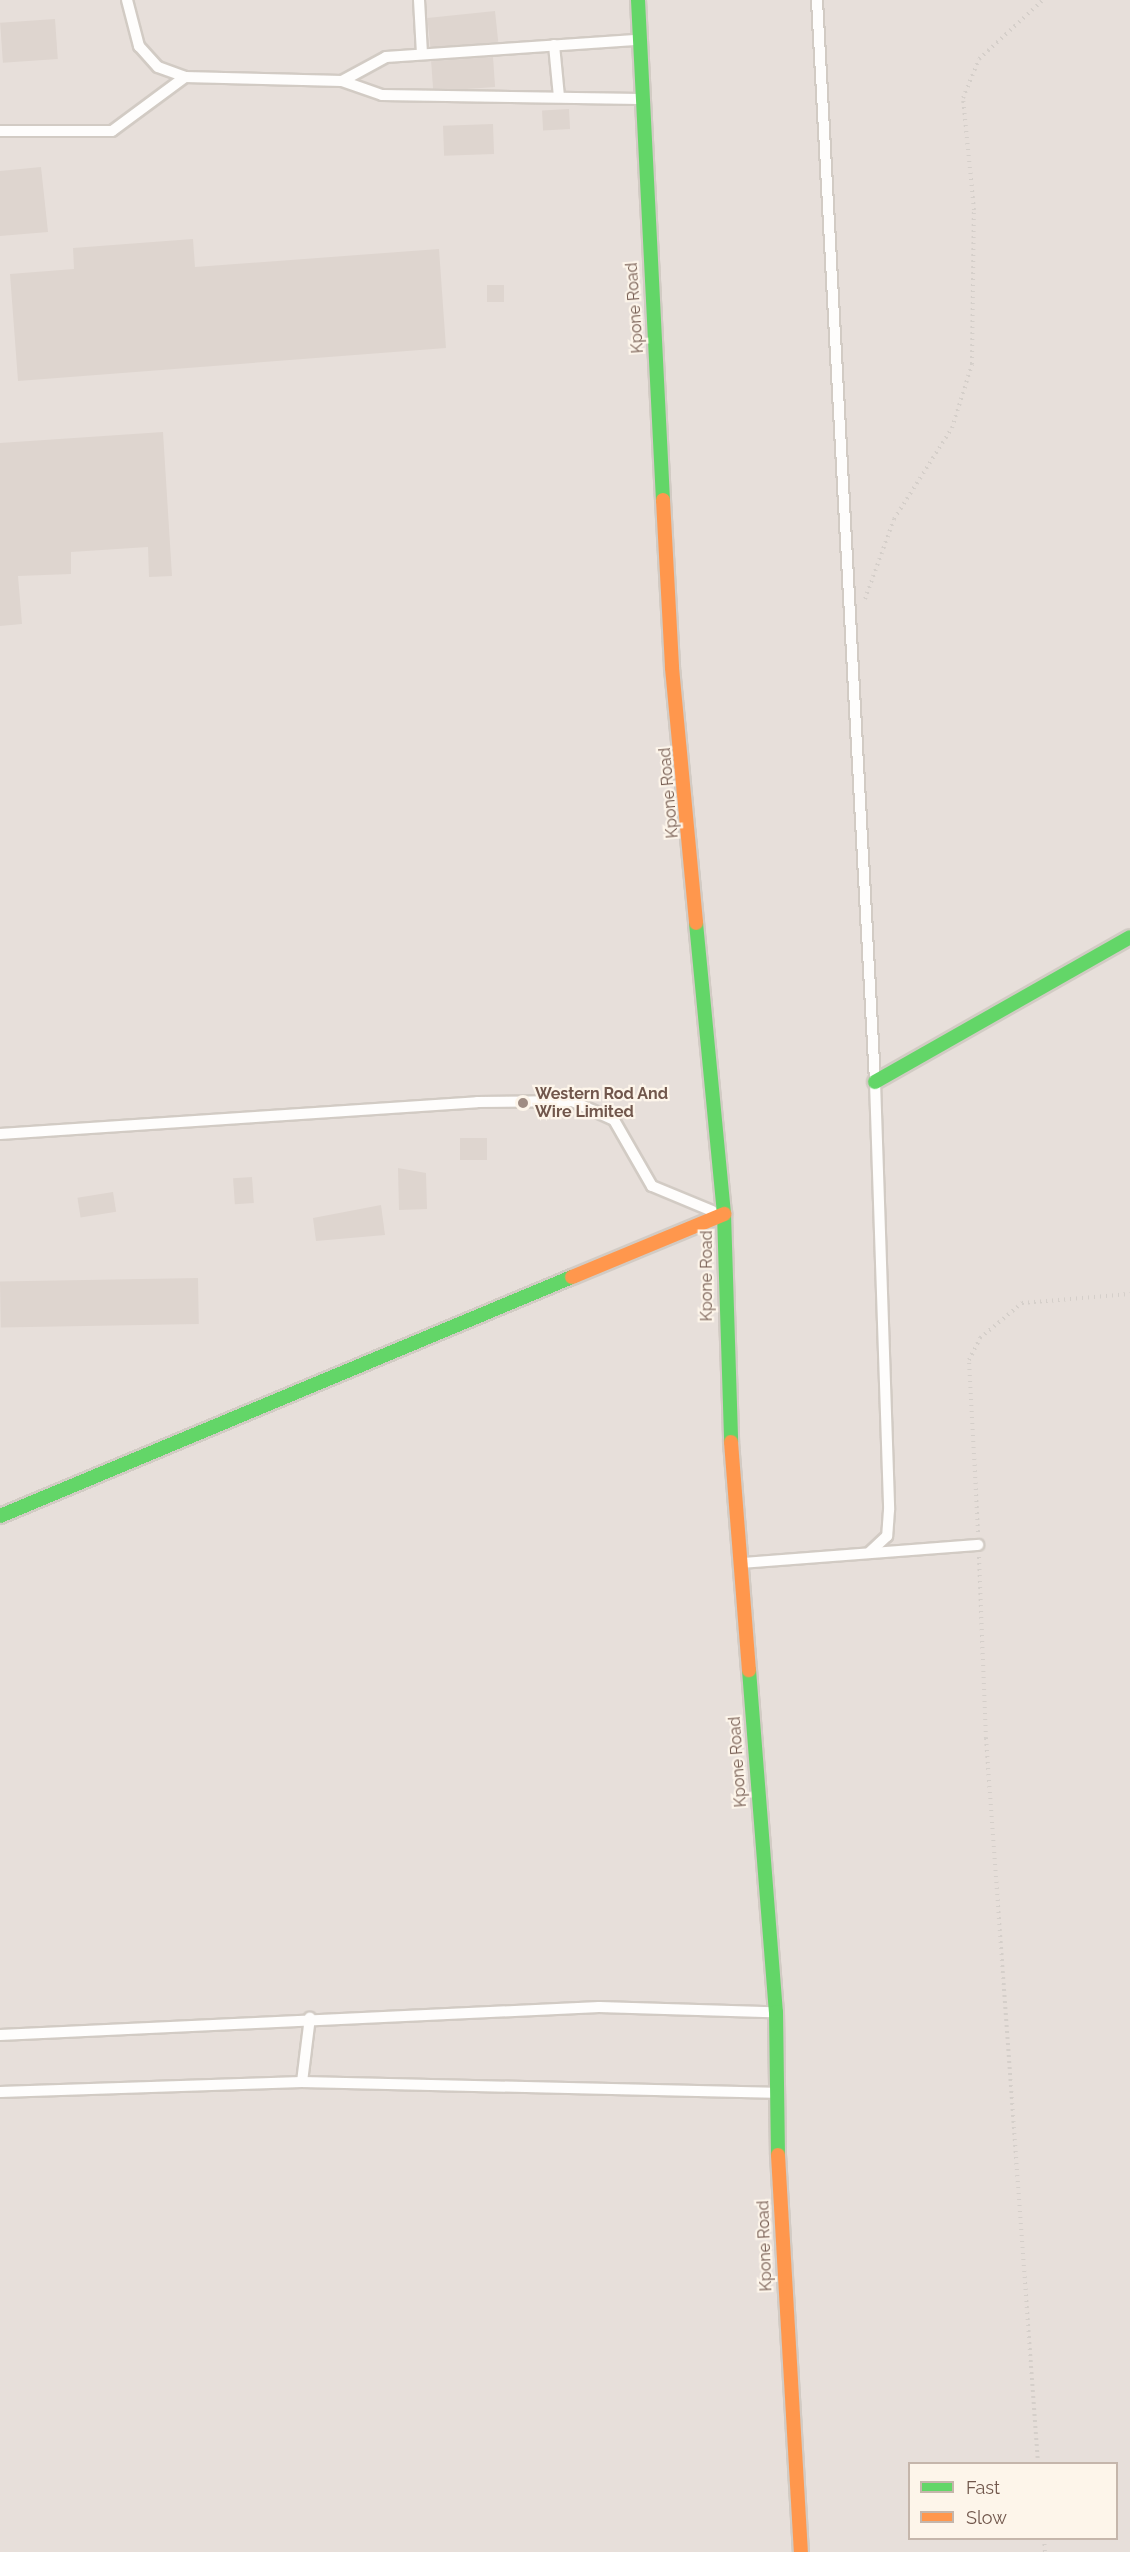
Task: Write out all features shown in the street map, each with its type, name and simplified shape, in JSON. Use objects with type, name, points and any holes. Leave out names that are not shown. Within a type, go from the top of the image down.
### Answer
[{"type":"main road","name":"Kpone Road","points":[[638,0],[641,40],[640,99],[672,668],[685,765],[706,1061],[724,1214],[724,1351],[776,2012],[780,2258],[801,2552]]},
{"type":"main road","points":[[875,1082],[1130,937]]},
{"type":"main road","points":[[0,1516],[724,1214]]},
{"type":"lane","points":[[127,0],[140,46],[158,67],[185,77],[342,81],[382,95],[640,99]]},
{"type":"lane","points":[[419,0],[422,53]]},
{"type":"lane","points":[[817,0],[875,1082],[889,1510],[887,1536],[870,1552]]},
{"type":"lane","points":[[342,81],[386,57],[641,40]]},
{"type":"lane","points":[[554,45],[559,96]]},
{"type":"lane","points":[[0,132],[112,130],[185,77]]},
{"type":"lane","points":[[0,1134],[477,1102],[572,1101],[614,1120],[652,1186],[724,1214]]},
{"type":"lane","points":[[742,1563],[978,1545]]},
{"type":"lane","points":[[0,2035],[310,2017],[599,2007],[776,2012]]},
{"type":"lane","points":[[302,2082],[310,2017]]},
{"type":"lane","points":[[0,2092],[302,2082],[778,2093]]},
{"type":"path","points":[[863,604],[894,519],[952,428],[972,364],[974,210],[963,98],[980,59],[1043,0]]},
{"type":"path","points":[[1038,2462],[987,1750],[969,1360],[980,1338],[1022,1304],[1130,1294]]},
{"type":"shaded area","points":[[0,0],[1130,0],[1130,2552],[0,2552]]},
{"type":"building","points":[[495,11],[498,42],[431,49],[427,18]]},
{"type":"building","points":[[55,19],[58,59],[3,63],[0,23]]},
{"type":"building","points":[[493,57],[495,87],[433,91],[431,61]]},
{"type":"building","points":[[569,109],[570,129],[543,130],[542,110]]},
{"type":"building","points":[[493,124],[494,154],[444,156],[443,126]]},
{"type":"building","points":[[41,167],[48,232],[0,236],[0,171]]},
{"type":"building","points":[[193,239],[195,267],[439,249],[446,348],[18,381],[10,274],[74,269],[73,248]]},
{"type":"building","points":[[487,285],[504,285],[504,302],[487,302]]},
{"type":"building","points":[[163,432],[172,576],[149,577],[148,547],[71,552],[71,574],[18,576],[22,624],[0,626],[0,443]]},
{"type":"building","points":[[460,1138],[487,1138],[487,1160],[460,1160]]},
{"type":"building","points":[[398,1168],[426,1173],[427,1209],[399,1210]]},
{"type":"building","points":[[252,1177],[254,1203],[235,1204],[233,1178]]},
{"type":"building","points":[[113,1192],[116,1212],[81,1217],[77,1198]]},
{"type":"building","points":[[381,1205],[385,1235],[316,1241],[313,1218]]},
{"type":"building","points":[[198,1278],[199,1324],[1,1327],[0,1281]]},
{"type":"traffic: fast","points":[[638,0],[663,500]]},
{"type":"traffic: fast","points":[[696,923],[724,1214],[731,1442]]},
{"type":"traffic: fast","points":[[875,1082],[1130,937]]},
{"type":"traffic: fast","points":[[0,1516],[572,1277]]},
{"type":"traffic: fast","points":[[749,1670],[776,2012],[778,2155]]},
{"type":"traffic: slow","points":[[663,500],[672,668],[696,923]]},
{"type":"traffic: slow","points":[[572,1277],[724,1214]]},
{"type":"traffic: slow","points":[[731,1442],[749,1670]]},
{"type":"traffic: slow","points":[[778,2155],[801,2552]]},
{"type":"place","name":"Western Rod And Wire Limited","points":[[523,1103]]}]
